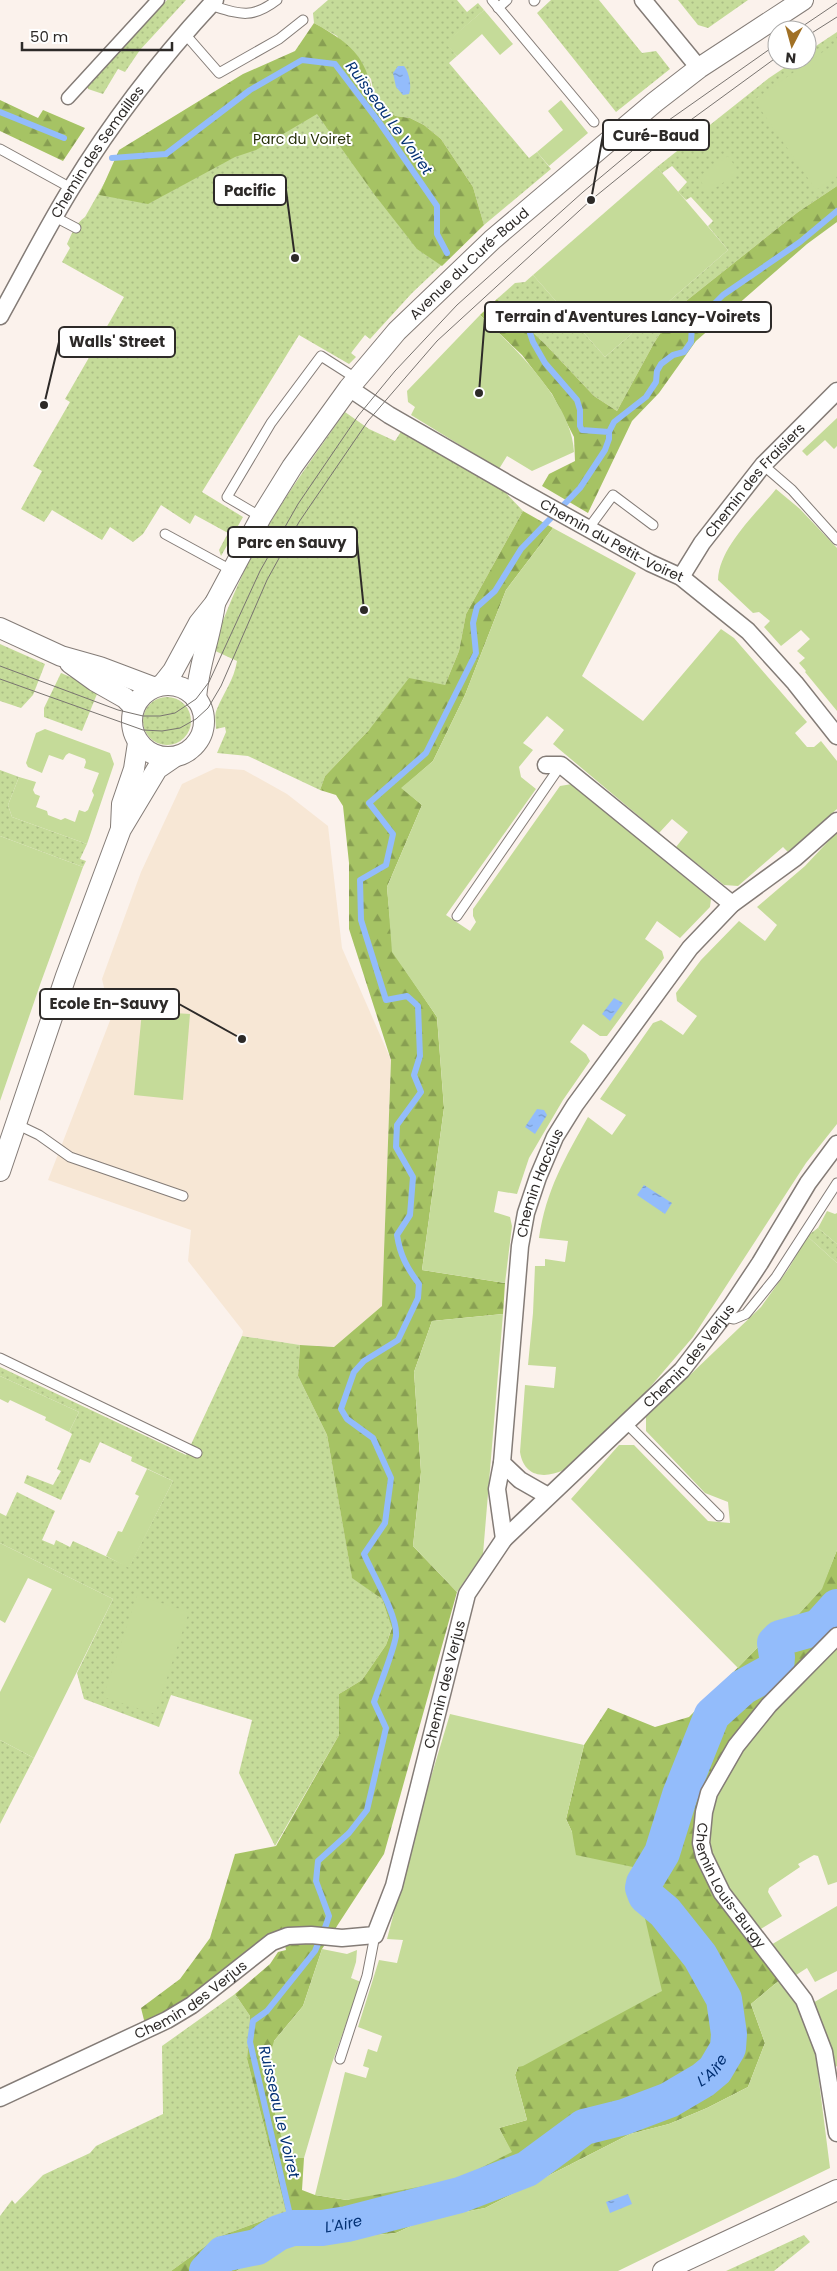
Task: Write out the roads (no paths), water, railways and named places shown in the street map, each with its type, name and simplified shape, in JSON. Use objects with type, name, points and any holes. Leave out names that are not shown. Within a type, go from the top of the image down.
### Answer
[{"type":"street","points":[[68,98],[158,0]]},
{"type":"street","points":[[643,0],[699,68]]},
{"type":"street","name":"Avenue du Curé-Baud","points":[[157,686],[173,671],[199,623],[215,603],[260,517],[298,459],[353,383],[397,331],[472,258],[630,122],[699,68],[803,0]]},
{"type":"street","name":"Chemin des Semailles","points":[[0,316],[71,188],[116,120],[212,3]]},
{"type":"street","name":"Chemin du Petit-Voiret","points":[[353,383],[395,418],[584,527],[681,577],[748,631],[795,683],[837,736]]},
{"type":"street","name":"Chemin des Fraisiers","points":[[681,577],[702,543],[763,465],[837,391]]},
{"type":"street","name":"Avenue du Curé-Baud","points":[[196,699],[197,676],[211,630],[215,603]]},
{"type":"street","points":[[0,628],[61,656],[100,666],[157,686]]},
{"type":"street","points":[[61,656],[95,681],[125,698],[134,707]]},
{"type":"street","points":[[1,1166],[66,976],[121,829],[157,769],[172,758],[188,752],[200,738],[204,726],[203,713],[196,699],[184,688],[170,685],[157,686],[145,692],[134,707],[131,720],[132,730],[138,743],[154,754],[172,758]]},
{"type":"street","points":[[121,829],[122,804],[134,769],[138,743]]},
{"type":"street","points":[[554,765],[732,904]]},
{"type":"street","name":"Chemin Haccius","points":[[504,1540],[497,1489],[502,1463],[520,1246],[526,1212],[544,1159],[575,1105],[690,948],[732,904],[795,858],[837,821]]},
{"type":"street","name":"Chemin des Verjus","points":[[0,2098],[167,2020],[192,2005],[272,1942],[288,1936],[311,1935],[342,1938],[375,1935],[394,1886],[467,1594],[504,1540],[682,1370],[724,1316],[760,1263],[808,1183],[837,1144]]},
{"type":"street","points":[[502,1463],[520,1480],[548,1496]]},
{"type":"street","name":"Chemin Louis-Burgy","points":[[837,1636],[769,1705],[736,1746],[709,1793],[704,1812],[701,1843],[704,1856],[722,1893],[804,2000],[824,2052],[837,2133]]},
{"type":"street","points":[[663,2271],[837,2190]]},
{"type":"lane","points":[[212,3],[240,14],[252,14],[264,10],[277,0]]},
{"type":"lane","points":[[492,0],[594,122]]},
{"type":"lane","points":[[498,8],[507,0]]},
{"type":"lane","points":[[185,34],[219,73],[279,39],[303,20]]},
{"type":"lane","points":[[0,149],[71,188]]},
{"type":"lane","points":[[55,217],[76,228]]},
{"type":"lane","points":[[260,517],[227,497],[271,424],[321,356],[353,383]]},
{"type":"lane","points":[[763,465],[792,490],[837,540]]},
{"type":"lane","points":[[584,527],[613,495],[654,525]]},
{"type":"lane","points":[[165,534],[231,570]]},
{"type":"lane","points":[[457,916],[554,765]]},
{"type":"lane","points":[[16,1124],[39,1135],[70,1157],[183,1196]]},
{"type":"lane","points":[[724,1316],[734,1319],[746,1314],[776,1277],[837,1183]]},
{"type":"lane","points":[[0,1358],[197,1452]]},
{"type":"lane","points":[[626,1423],[719,1516]]},
{"type":"lane","points":[[340,2059],[367,1976],[375,1935]]},
{"type":"water","points":[[398,66],[404,66],[407,72],[410,83],[409,94],[403,95],[396,87],[393,73]]},
{"type":"water","points":[[614,998],[623,1003],[610,1021],[602,1014]]},
{"type":"water","points":[[537,1109],[544,1110],[547,1115],[535,1134],[525,1127]]},
{"type":"water","points":[[644,1185],[672,1203],[665,1214],[637,1195]]},
{"type":"water","points":[[628,2194],[632,2204],[610,2213],[606,2202]]},
{"type":"waterway","name":"Ruisseau Le Voiret","points":[[112,158],[166,154],[250,90],[302,60],[335,64],[379,122],[437,206],[437,234],[447,253]]},
{"type":"waterway","name":"Ruisseau Le Voiret","points":[[0,112],[64,138]]},
{"type":"waterway","points":[[609,432],[614,422],[646,397],[656,382],[657,371],[661,364],[673,355],[684,352],[691,342],[692,326],[723,295],[800,242],[837,211]]},
{"type":"waterway","name":"Ruisseau Le Voiret","points":[[293,2228],[250,2042],[253,2021],[267,2011],[315,1951],[329,1916],[316,1881],[318,1861],[349,1833],[367,1810],[386,1728],[374,1702],[392,1651],[396,1628],[389,1606],[364,1554],[385,1523],[391,1478],[373,1438],[347,1419],[341,1409],[354,1372],[364,1361],[398,1340],[418,1298],[419,1284],[405,1261],[397,1235],[410,1215],[413,1177],[396,1147],[397,1125],[421,1092],[414,1075],[420,1056],[418,1006],[407,996],[386,1000],[361,920],[360,880],[386,865],[393,834],[369,803],[426,753],[476,653],[473,623],[477,607],[495,591],[521,549],[580,488],[605,450],[609,439],[609,432],[582,430],[577,400],[545,363],[533,342],[527,324],[500,304]]},
{"type":"waterway","name":"L'Aire","points":[[207,2271],[223,2254],[257,2247],[278,2233],[293,2228],[322,2228],[347,2224],[460,2195],[527,2169],[584,2127],[624,2117],[669,2100],[703,2080],[715,2070],[728,2048],[729,2034],[724,1999],[700,1956],[665,1912],[646,1896],[643,1888],[644,1883],[662,1853],[680,1795],[712,1715],[743,1687],[776,1669],[775,1643],[780,1638],[819,1627],[837,1607]]},
{"type":"tram line","points":[[812,20],[837,3]]},
{"type":"tram line","points":[[817,30],[837,17]]},
{"type":"tram line","points":[[0,666],[118,710],[143,716],[160,716],[175,713],[196,699],[209,682],[260,571],[298,504],[358,416],[395,371],[457,305],[583,192],[669,120],[767,51]]},
{"type":"tram line","points":[[0,679],[143,730],[162,731],[180,728],[196,719],[208,708],[221,686],[267,580],[299,522],[368,421],[437,341],[591,200],[677,130],[767,64]]},
{"type":"place","name":"Curé-Baud","points":[[591,200]]},
{"type":"place","name":"Pacific","points":[[295,258]]},
{"type":"place","name":"Terrain d'Aventures Lancy-Voirets","points":[[479,393]]},
{"type":"place","name":"Walls' Street","points":[[44,405]]},
{"type":"place","name":"Parc en Sauvy","points":[[364,610]]},
{"type":"place","name":"Ecole En-Sauvy","points":[[242,1039]]},
{"type":"park label","name":"Parc du Voiret","points":[[302,139]]}]
